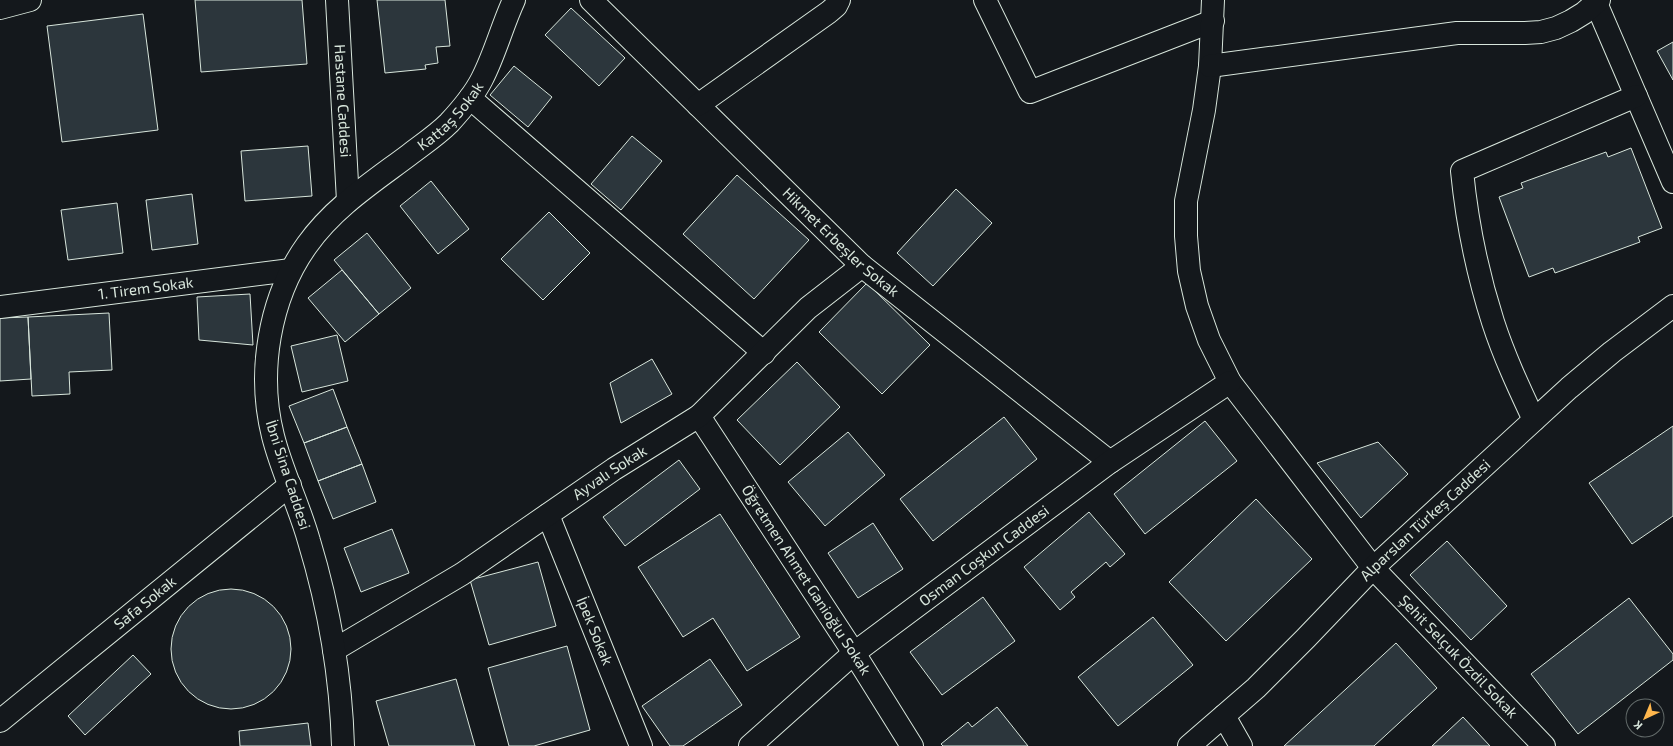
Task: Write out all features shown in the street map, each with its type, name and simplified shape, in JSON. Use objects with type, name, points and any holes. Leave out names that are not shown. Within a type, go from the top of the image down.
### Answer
[{"type":"street","points":[[0,8],[30,0]]},
{"type":"street","name":"Hastane Caddesi","points":[[337,0],[348,201]]},
{"type":"street","name":"Kattaş Sokak","points":[[348,201],[428,141],[448,124],[470,98],[481,81],[493,55],[514,0]]},
{"type":"street","name":"Hikmet Erbeşler Sokak","points":[[591,0],[862,266],[1110,462]]},
{"type":"street","points":[[698,105],[829,12],[836,6],[839,0]]},
{"type":"street","points":[[985,0],[1030,92],[1213,11]]},
{"type":"street","points":[[1210,66],[1456,33],[1541,32],[1571,22],[1598,2],[1673,182]]},
{"type":"street","name":"Şehit Selçuk Özdil Sokak","points":[[1213,11],[1210,66],[1203,118],[1186,201],[1186,236],[1189,271],[1197,306],[1209,340],[1230,382],[1373,568],[1544,746]]},
{"type":"street","points":[[1534,420],[1512,372],[1493,323],[1482,286],[1466,212],[1462,171],[1636,96]]},
{"type":"street","points":[[470,98],[764,353]]},
{"type":"street","name":"İbni Sina Caddesi","points":[[343,746],[341,706],[334,650],[324,594],[309,539],[272,436],[266,383],[267,354],[272,326],[279,298],[291,270],[307,245],[326,222],[348,201]]},
{"type":"street","name":"Ayvalı Sokak","points":[[334,650],[462,574],[614,470],[699,416],[808,308],[862,266]]},
{"type":"street","name":"1. Tirem Sokak","points":[[0,307],[291,270]]},
{"type":"street","name":"Alparslan Türkeş Caddesi","points":[[1188,746],[1256,688],[1301,644],[1373,568],[1534,420],[1607,356],[1673,306]]},
{"type":"street","name":"Osman Coşkun Caddesi","points":[[750,746],[854,653],[1110,462],[1230,382]]},
{"type":"street","name":"Öğretmen Ahmet Ganioğlu Sokak","points":[[699,416],[854,653],[912,746]]},
{"type":"street","name":"Safa Sokak","points":[[0,721],[290,485]]},
{"type":"street","name":"İpek Sokak","points":[[548,515],[641,746]]},
{"type":"street","points":[[1224,716],[1241,746]]},
{"type":"building","points":[[195,0],[302,0],[307,64],[201,72]]},
{"type":"building","points":[[377,0],[445,0],[450,46],[436,47],[438,63],[425,65],[426,69],[385,73]]},
{"type":"building","points":[[571,8],[625,58],[599,86],[545,35]]},
{"type":"building","points":[[143,14],[158,130],[62,142],[47,26]]},
{"type":"building","points":[[1673,42],[1673,80],[1657,51]]},
{"type":"building","points":[[514,66],[552,97],[528,127],[490,95]]},
{"type":"building","points":[[632,136],[662,161],[621,210],[591,184]]},
{"type":"building","points":[[308,146],[312,196],[245,201],[241,151]]},
{"type":"building","points":[[1631,148],[1662,228],[1638,237],[1640,242],[1555,273],[1553,268],[1529,277],[1499,197],[1523,188],[1521,183],[1606,152],[1608,157]]},
{"type":"building","points":[[737,175],[809,240],[754,299],[683,234]]},
{"type":"building","points":[[431,181],[469,229],[438,254],[400,206]]},
{"type":"building","points":[[956,189],[992,223],[933,286],[897,253]]},
{"type":"building","points":[[192,194],[198,244],[152,250],[146,200]]},
{"type":"building","points":[[117,203],[123,253],[68,260],[61,210]]},
{"type":"building","points":[[549,212],[590,253],[543,300],[501,259]]},
{"type":"building","points":[[367,233],[411,288],[379,314],[334,260]]},
{"type":"building","points":[[342,270],[379,314],[345,342],[308,298]]},
{"type":"building","points":[[867,283],[930,345],[882,394],[819,332]]},
{"type":"building","points":[[250,294],[253,345],[199,340],[197,297]]},
{"type":"building","points":[[109,313],[112,370],[69,372],[70,394],[32,396],[28,317]]},
{"type":"building","points":[[28,317],[31,379],[0,381],[0,318]]},
{"type":"building","points":[[337,335],[348,381],[302,392],[291,346]]},
{"type":"building","points":[[652,359],[672,394],[621,423],[610,383]]},
{"type":"building","points":[[797,362],[840,407],[780,465],[737,420]]},
{"type":"building","points":[[333,389],[347,427],[304,443],[289,406]]},
{"type":"building","points":[[1004,417],[1037,459],[933,541],[900,499]]},
{"type":"building","points":[[1205,421],[1237,461],[1145,534],[1114,494]]},
{"type":"building","points":[[1673,426],[1673,516],[1632,544],[1589,483]]},
{"type":"building","points":[[347,427],[362,464],[318,481],[304,443]]},
{"type":"building","points":[[848,432],[885,475],[825,526],[788,482]]},
{"type":"building","points":[[1378,442],[1408,474],[1361,518],[1317,463]]},
{"type":"building","points":[[679,460],[700,489],[625,546],[603,517]]},
{"type":"building","points":[[362,464],[376,502],[333,519],[318,481]]},
{"type":"building","points":[[1256,499],[1312,559],[1226,641],[1169,582]]},
{"type":"building","points":[[1089,512],[1125,554],[1110,567],[1106,562],[1071,592],[1075,597],[1060,610],[1024,567]]},
{"type":"building","points":[[720,514],[800,637],[747,671],[713,618],[683,637],[638,567]]},
{"type":"building","points":[[873,523],[903,569],[858,598],[828,553]]},
{"type":"building","points":[[392,529],[409,573],[361,592],[344,548]]},
{"type":"building","points":[[1447,541],[1507,606],[1471,640],[1410,575]]},
{"type":"building","points":[[538,562],[556,626],[489,645],[470,580]]},
{"type":"building","points":[[231,589],[254,594],[273,607],[286,626],[291,649],[286,672],[273,691],[254,704],[231,709],[208,704],[189,691],[176,672],[171,649],[176,626],[189,607],[208,594]]},
{"type":"building","points":[[983,597],[1015,641],[942,695],[910,652]]},
{"type":"building","points":[[1629,598],[1673,654],[1673,660],[1578,734],[1531,674]]},
{"type":"building","points":[[1153,617],[1193,665],[1118,726],[1078,677]]},
{"type":"building","points":[[1396,643],[1437,688],[1374,746],[1284,746]]},
{"type":"building","points":[[567,646],[590,730],[534,746],[509,746],[488,668]]},
{"type":"building","points":[[133,655],[151,674],[85,735],[68,716]]},
{"type":"building","points":[[710,659],[742,705],[683,746],[670,746],[642,706]]},
{"type":"building","points":[[456,679],[475,746],[389,746],[376,701]]},
{"type":"building","points":[[997,707],[1028,746],[943,746],[941,744],[968,722],[972,727]]},
{"type":"building","points":[[1463,717],[1490,746],[1432,746]]},
{"type":"building","points":[[308,723],[311,746],[240,746],[239,731]]}]
